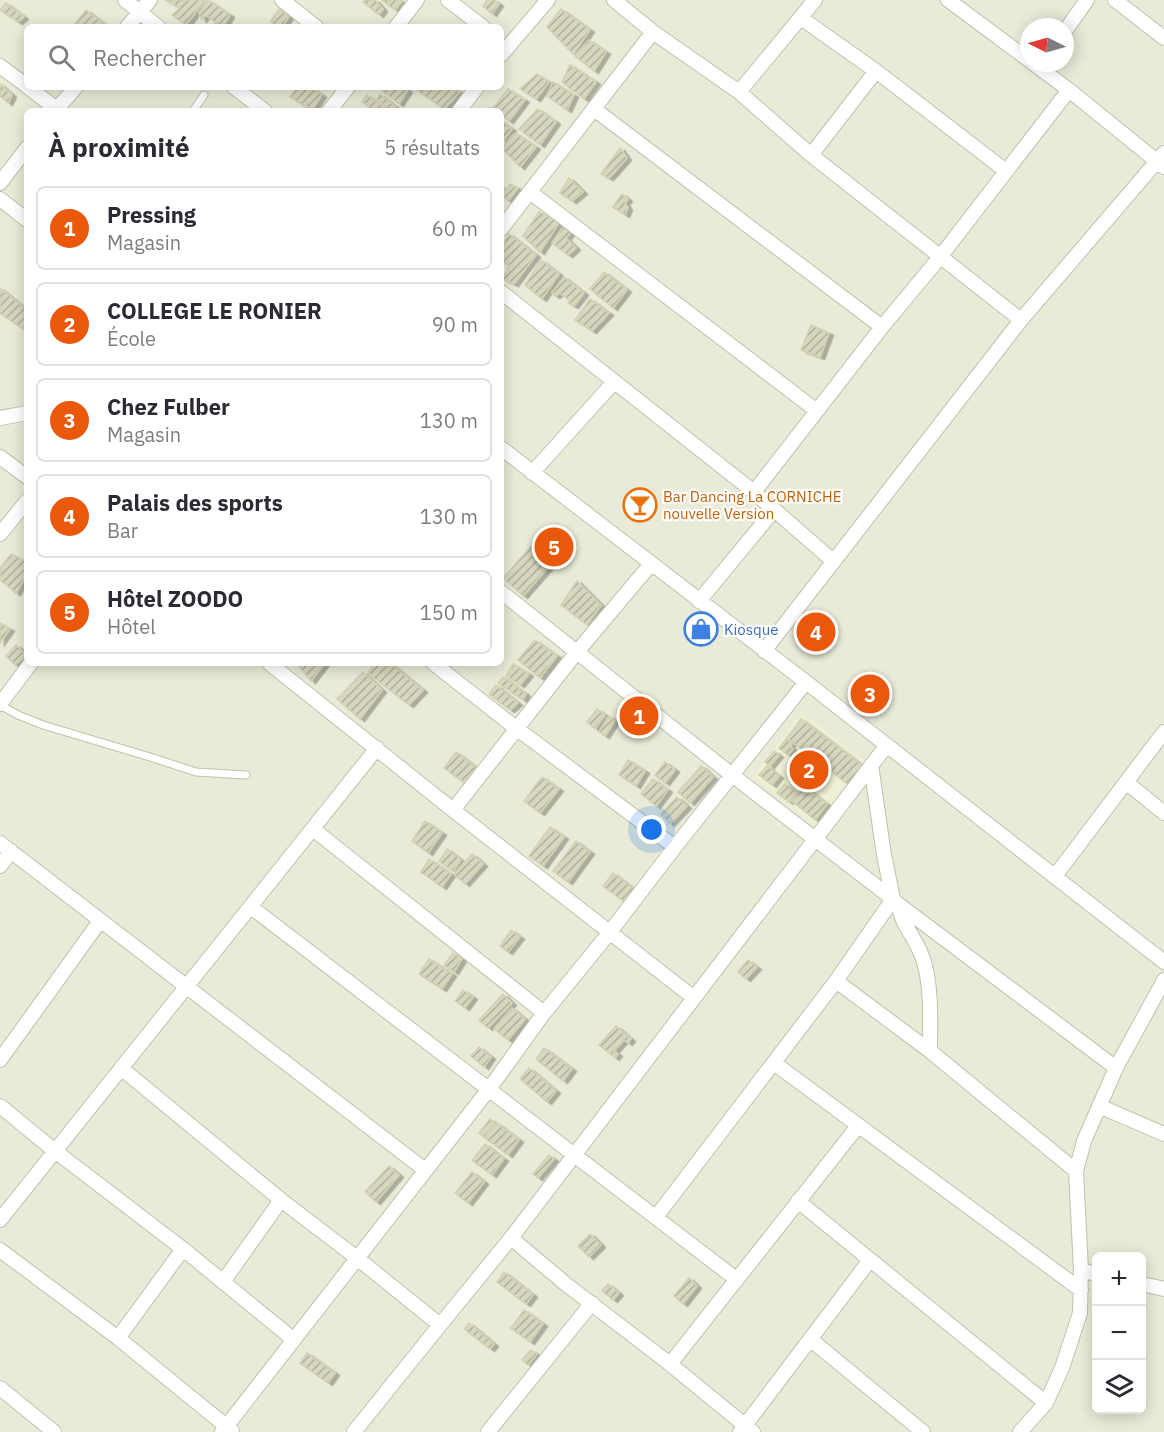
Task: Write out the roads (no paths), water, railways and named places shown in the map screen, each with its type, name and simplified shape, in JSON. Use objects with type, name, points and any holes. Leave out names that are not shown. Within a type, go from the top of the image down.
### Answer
[{"type":"street","points":[[125,0],[154,24]]},
{"type":"street","points":[[130,24],[150,0]]},
{"type":"street","points":[[282,0],[312,24]]},
{"type":"street","points":[[398,24],[417,0]]},
{"type":"street","points":[[448,0],[479,24]]},
{"type":"street","points":[[504,47],[548,0]]},
{"type":"street","points":[[614,0],[653,32],[739,92],[811,155],[1021,320]]},
{"type":"street","points":[[739,92],[815,0]]},
{"type":"street","points":[[948,0],[1020,52]]},
{"type":"street","points":[[1074,18],[1087,0]]},
{"type":"street","points":[[1115,0],[1164,38]]},
{"type":"street","points":[[1129,11],[1138,0]]},
{"type":"street","points":[[801,18],[876,71],[1006,171]]},
{"type":"street","points":[[504,225],[653,32]]},
{"type":"street","points":[[0,66],[24,85]]},
{"type":"street","points":[[811,155],[876,71]]},
{"type":"street","points":[[765,651],[1021,320],[1162,160],[1046,72]]},
{"type":"street","points":[[31,90],[54,108]]},
{"type":"street","points":[[59,108],[73,90]]},
{"type":"street","points":[[238,90],[261,108]]},
{"type":"street","points":[[331,108],[346,90]]},
{"type":"street","points":[[461,108],[475,90]]},
{"type":"street","points":[[753,492],[1069,90]]},
{"type":"street","points":[[594,109],[882,327]]},
{"type":"street","points":[[0,183],[24,152]]},
{"type":"street","points":[[530,192],[817,411]]},
{"type":"street","points":[[0,199],[24,218]]},
{"type":"street","points":[[504,294],[753,492],[833,561]]},
{"type":"street","points":[[532,473],[614,382]]},
{"type":"street","points":[[0,418],[24,414]]},
{"type":"street","points":[[504,450],[806,682],[1164,962]]},
{"type":"street","points":[[0,457],[24,475]]},
{"type":"street","points":[[0,534],[24,505]]},
{"type":"street","points":[[699,601],[774,510]]},
{"type":"street","points":[[453,810],[576,653],[651,564]]},
{"type":"street","points":[[504,594],[895,902],[1116,1068]]},
{"type":"street","points":[[0,704],[29,666]]},
{"type":"street","points":[[273,666],[694,998]]},
{"type":"street","points":[[437,666],[675,847]]},
{"type":"street","points":[[0,1250],[118,1338],[227,1430],[489,1089],[544,1013],[806,682]]},
{"type":"street","points":[[1055,876],[1164,732]]},
{"type":"street","points":[[354,1432],[511,1239],[887,745]]},
{"type":"street","points":[[0,1221],[377,748]]},
{"type":"street","points":[[871,765],[884,855],[895,902],[924,962],[929,991],[930,1051]]},
{"type":"street","points":[[1126,782],[1164,813]]},
{"type":"street","points":[[313,829],[544,1013]]},
{"type":"street","points":[[0,866],[5,847],[425,1170]]},
{"type":"street","points":[[656,1217],[895,902]]},
{"type":"street","points":[[251,907],[736,1279]]},
{"type":"street","points":[[0,1060],[100,921]]},
{"type":"street","points":[[1020,1432],[1046,1403],[1062,1368],[1080,1312],[1076,1171],[1084,1141],[1116,1068],[1164,980]]},
{"type":"street","points":[[836,981],[930,1051],[1076,1171]]},
{"type":"street","points":[[774,1063],[1081,1290]]},
{"type":"street","points":[[121,1068],[281,1200],[440,1324]]},
{"type":"street","points":[[0,1106],[183,1249],[294,1340]]},
{"type":"street","points":[[1099,1106],[1164,1134]]},
{"type":"street","points":[[670,1364],[858,1126]]},
{"type":"street","points":[[223,1282],[281,1200]]},
{"type":"street","points":[[798,1201],[1046,1403]]},
{"type":"street","points":[[511,1239],[670,1364],[746,1430],[870,1260]]},
{"type":"street","points":[[118,1338],[183,1249]]},
{"type":"street","points":[[1080,1270],[1092,1273]]},
{"type":"street","points":[[1146,1285],[1164,1289]]},
{"type":"street","points":[[488,1432],[592,1304]]},
{"type":"street","points":[[810,1340],[923,1432]]},
{"type":"street","points":[[0,1388],[54,1432]]},
{"type":"lane","points":[[195,108],[204,95]]},
{"type":"lane","points":[[0,704],[18,715],[43,725],[196,772],[246,775]]},
{"type":"place","name":"Bar Dancing La CORNICHE nouvelle Version","points":[[640,505]]},
{"type":"place","name":"Hôtel ZOODO","points":[[554,547]]},
{"type":"place","name":"Kiosque","points":[[701,629]]},
{"type":"place","name":"Palais des sports","points":[[816,632]]},
{"type":"place","name":"Chez Fulber","points":[[870,694]]},
{"type":"place","name":"Pressing","points":[[639,716]]},
{"type":"place","name":"COLLEGE LE RONIER","points":[[809,770]]}]
